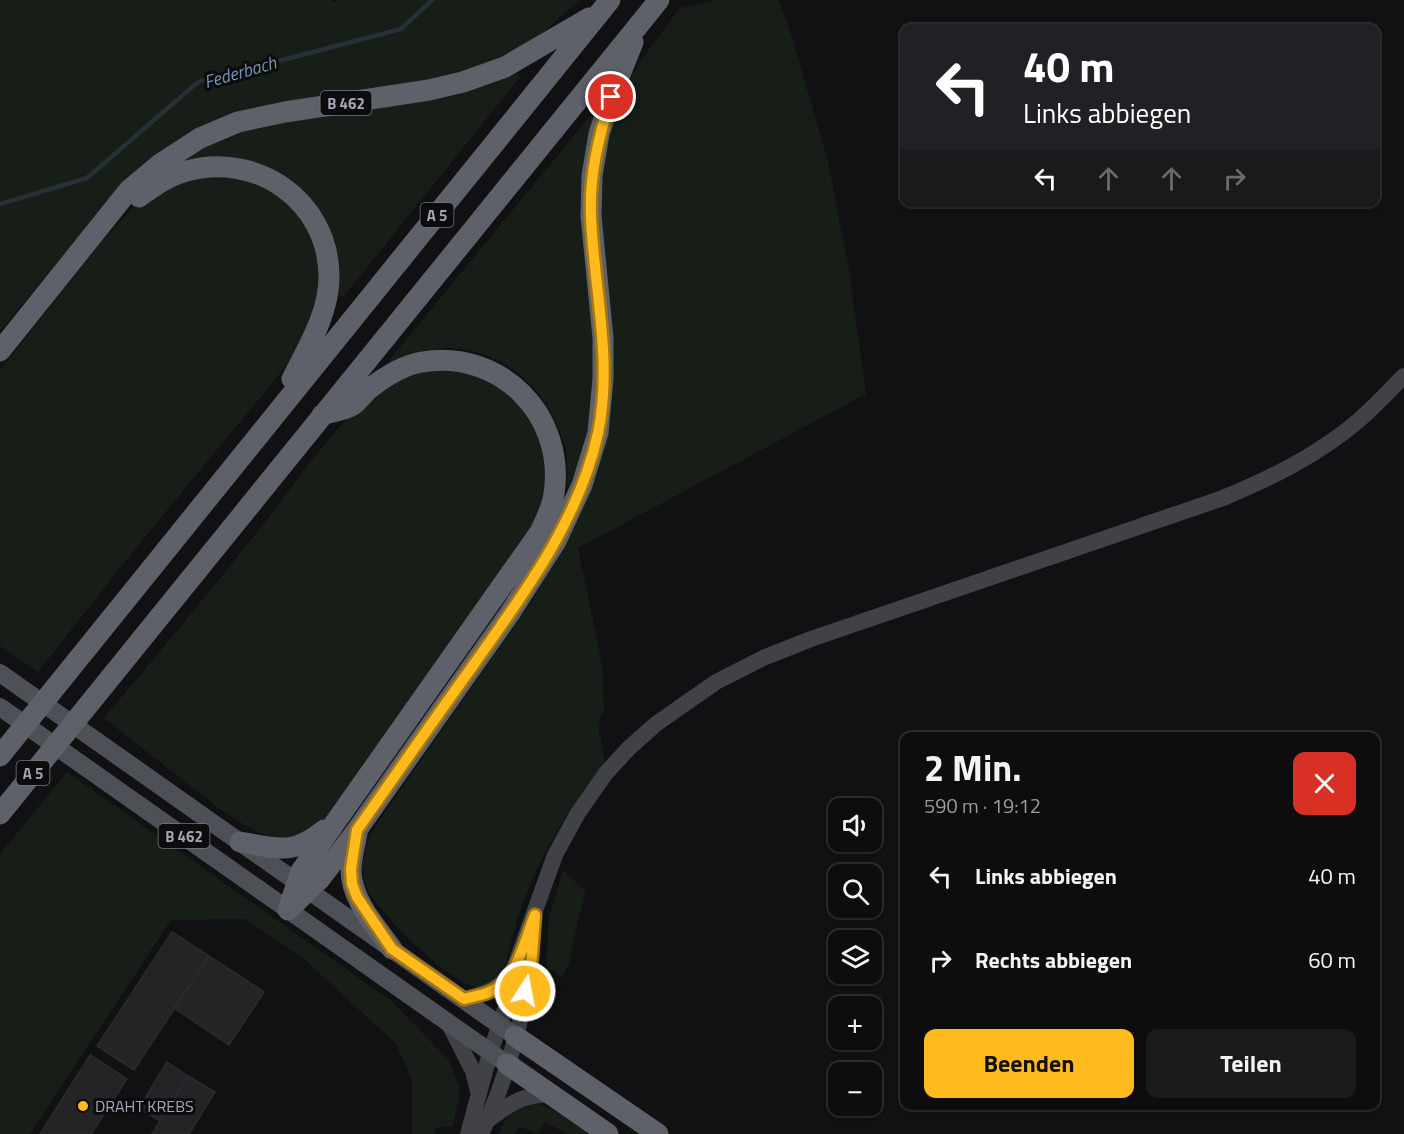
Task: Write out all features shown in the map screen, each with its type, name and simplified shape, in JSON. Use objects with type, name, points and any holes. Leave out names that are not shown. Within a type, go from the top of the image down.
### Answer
[{"type":"highway","name":"A 5","points":[[0,814],[659,0]]},
{"type":"highway","name":"A 5","points":[[0,756],[606,5]]},
{"type":"highway","name":"B 462","points":[[91,239],[129,190],[160,164],[200,138],[237,122],[285,112],[429,90],[463,82],[505,67],[606,5]]},
{"type":"highway","name":"A 5","points":[[302,886],[320,879],[510,613],[556,541],[582,485],[598,433],[603,379],[603,338],[591,216],[592,177],[599,134],[641,22]]},
{"type":"highway","name":"A 5","points":[[91,239],[132,202],[159,183],[182,172],[213,166],[244,169],[269,178],[289,191],[308,210],[321,231],[327,253],[329,278],[325,309],[271,420]]},
{"type":"highway","points":[[0,351],[91,239]]},
{"type":"highway","name":"B 462","points":[[288,910],[302,886],[301,871],[540,532],[554,495],[555,469],[550,436],[537,411],[518,390],[493,372],[471,363],[446,360],[419,363],[387,377],[368,390],[352,406],[322,415]]},
{"type":"highway","name":"B 462","points":[[240,842],[287,849],[302,846],[339,819]]},
{"type":"highway","name":"A 5","points":[[357,830],[351,869],[352,884],[357,897],[392,949]]},
{"type":"highway","name":"B 462","points":[[508,1031],[658,1134]]},
{"type":"highway","name":"B 462","points":[[499,1058],[608,1134]]},
{"type":"main road","name":"B 462","points":[[0,673],[508,1031]]},
{"type":"main road","name":"B 462","points":[[1,708],[499,1058]]},
{"type":"street","points":[[464,999],[497,988],[506,980],[515,966],[555,855],[578,813],[606,773],[656,724],[716,682],[763,658],[812,639],[1158,521],[1263,482],[1331,441],[1359,420],[1404,376]]},
{"type":"street","points":[[484,1127],[499,1058],[531,968],[535,915]]},
{"type":"street","points":[[508,1031],[515,966]]},
{"type":"street","points":[[449,1024],[473,1071],[479,1093]]},
{"type":"street","points":[[468,1134],[479,1093],[499,1058]]},
{"type":"street","points":[[484,1127],[515,1100],[528,1095],[551,1094]]},
{"type":"shaded area","points":[[0,0],[332,0],[333,2],[338,0],[580,0],[536,39],[478,68],[445,77],[271,106],[124,183],[0,331]]},
{"type":"shaded area","points":[[716,0],[778,0],[789,27],[828,161],[849,271],[866,394],[578,548],[602,664],[604,709],[598,725],[605,762],[570,810],[541,862],[520,911],[503,972],[496,979],[481,987],[470,985],[436,963],[382,910],[365,884],[364,855],[374,828],[534,598],[566,539],[589,488],[602,153],[615,106],[640,61],[680,8]]},
{"type":"shaded area","points":[[515,70],[520,77],[344,296],[336,295],[337,260],[273,171],[251,161],[225,158],[172,168],[227,133]]},
{"type":"shaded area","points":[[600,104],[595,386],[591,426],[567,491],[566,450],[558,428],[540,396],[514,370],[499,361],[464,349],[445,348],[423,351],[387,363]]},
{"type":"shaded area","points":[[214,172],[258,180],[295,208],[316,242],[322,279],[301,348],[127,559],[38,672],[0,646],[0,370],[103,240],[138,202],[175,179]]},
{"type":"shaded area","points":[[456,367],[504,386],[539,428],[550,481],[530,536],[345,794],[322,822],[290,840],[273,838],[253,830],[221,810],[104,718],[226,571],[327,442],[362,403],[380,388],[405,375]]},
{"type":"shaded area","points":[[67,772],[390,1000],[448,1059],[459,1085],[459,1098],[453,1126],[436,1128],[435,1134],[412,1134],[412,1079],[396,1044],[303,958],[244,919],[171,920],[30,1134],[0,1134],[0,854]]},
{"type":"shaded area","points":[[563,870],[586,892],[569,964],[562,977],[546,967],[549,917]]},
{"type":"shaded area","points":[[526,1102],[553,1110],[592,1134],[568,1134],[545,1122],[538,1134],[519,1126],[515,1134],[499,1134],[509,1115]]},
{"type":"building","points":[[172,932],[209,956],[134,1070],[97,1046]]},
{"type":"building","points":[[209,956],[264,992],[229,1045],[174,1008]]},
{"type":"building","name":"DRAHT KREBS","points":[[90,1055],[127,1079],[91,1134],[40,1134]]},
{"type":"building","points":[[167,1062],[188,1076],[160,1121],[139,1108]]},
{"type":"building","points":[[188,1076],[215,1092],[189,1134],[152,1134]]},
{"type":"waterway","name":"Federbach","points":[[0,204],[87,178],[198,82],[401,29],[432,0]]},
{"type":"place","name":"DRAHT KREBS","points":[[83,1106]]},
{"type":"route","points":[[525,991],[531,968],[535,915],[515,966],[506,980],[487,993],[464,999],[392,949],[357,897],[352,884],[351,869],[357,830],[510,613],[556,541],[582,485],[598,433],[603,379],[603,338],[591,216],[592,177],[599,134],[611,97]]}]
